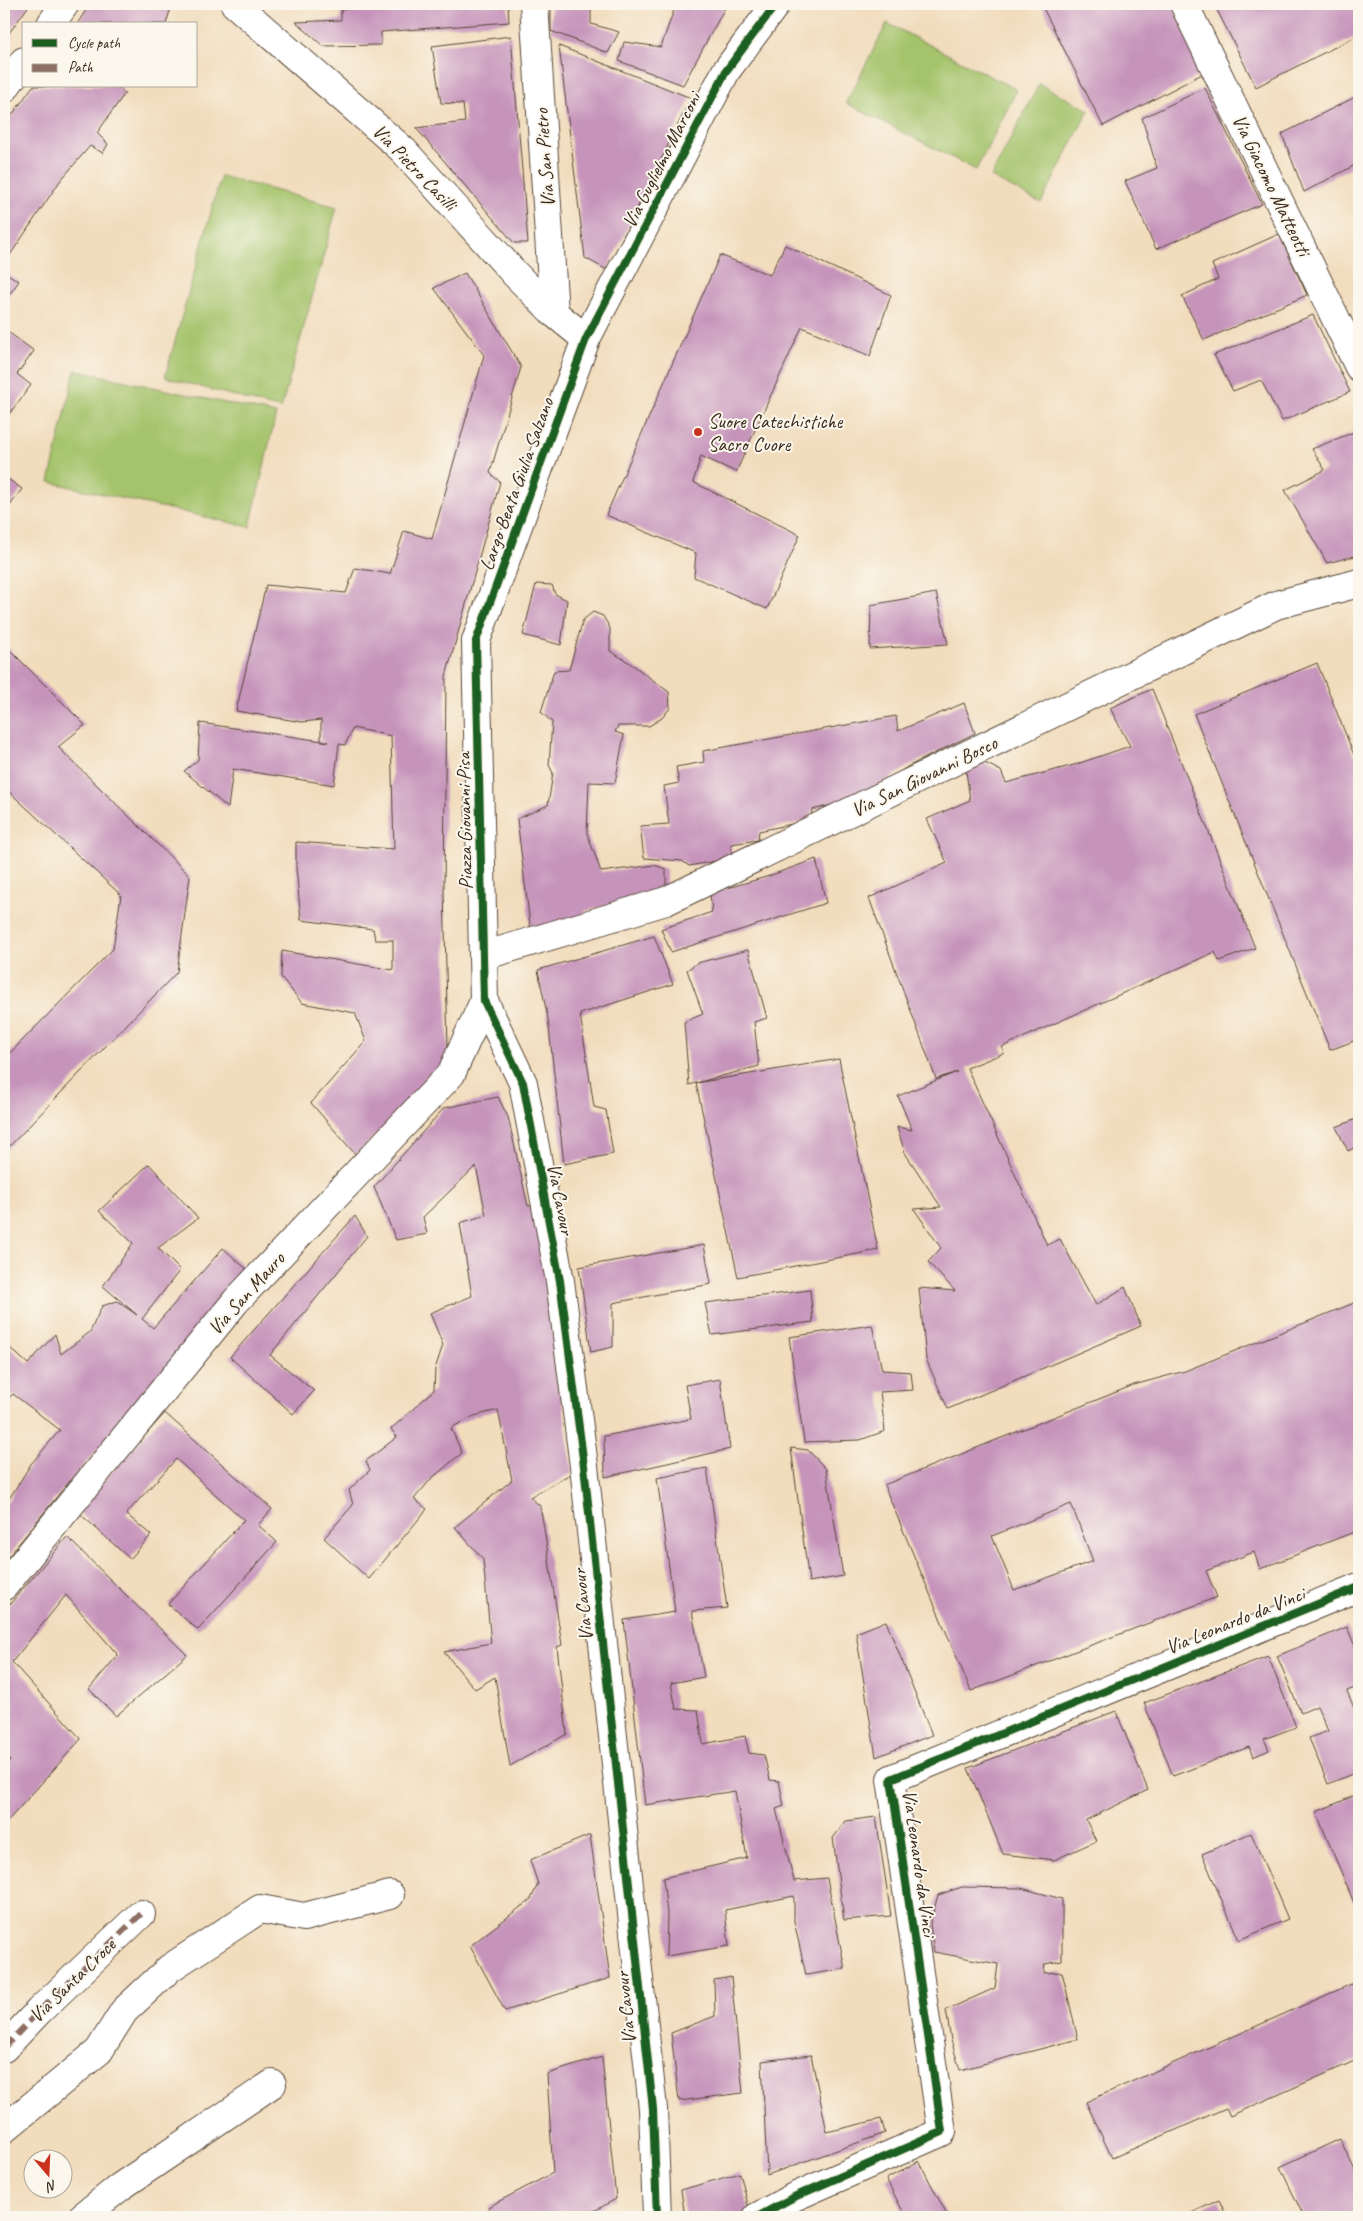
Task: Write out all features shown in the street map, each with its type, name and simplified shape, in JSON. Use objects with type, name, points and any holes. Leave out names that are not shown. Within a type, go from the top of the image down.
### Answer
[{"type":"street","points":[[52,22],[65,4]]},
{"type":"street","name":"Via Pietro Casilli","points":[[235,4],[403,150],[516,275],[554,312],[586,339]]},
{"type":"street","name":"Via San Pietro","points":[[534,4],[554,312]]},
{"type":"street","name":"Via Guglielmo Marconi","points":[[586,339],[726,71],[776,4]]},
{"type":"street","name":"Via Giacomo Matteotti","points":[[1184,4],[1359,367]]},
{"type":"street","points":[[4,89],[22,64]]},
{"type":"street","name":"Largo Beata Giulia Salzano","points":[[476,641],[586,339]]},
{"type":"street","name":"Via San Giovanni Bosco","points":[[483,956],[666,901],[1276,605],[1359,583]]},
{"type":"street","name":"Piazza Giovanni Pisa","points":[[476,641],[484,1001]]},
{"type":"street","name":"Via San Mauro","points":[[4,1586],[236,1301],[451,1074],[484,1001]]},
{"type":"street","name":"Via Cavour","points":[[484,1001],[523,1083],[560,1281],[584,1466],[652,2099],[656,2217]]},
{"type":"street","name":"Via Leonardo da Vinci","points":[[757,2217],[794,2197],[942,2132],[891,1779],[1359,1586]]},
{"type":"street","points":[[4,2129],[100,2051],[124,2011],[170,1968],[260,1909],[304,1917],[390,1895]]},
{"type":"street","name":"Via Santa Croce","points":[[4,2048],[39,2011],[140,1914]]},
{"type":"street","points":[[82,2217],[120,2187],[272,2084]]},
{"type":"green space","points":[[887,23],[1017,90],[976,170],[846,103]]},
{"type":"green space","points":[[1039,84],[1089,110],[1041,203],[991,177]]},
{"type":"green space","points":[[221,176],[337,207],[281,409],[165,377]]},
{"type":"green space","points":[[75,370],[276,414],[250,527],[49,482]]},
{"type":"building","points":[[4,4],[30,4],[4,40]]},
{"type":"building","points":[[90,4],[172,4],[167,22],[78,22]]},
{"type":"building","points":[[375,4],[508,4],[509,22],[381,32],[381,45],[323,46],[296,22],[341,20],[341,10]]},
{"type":"building","points":[[551,4],[591,4],[591,24],[619,32],[608,53],[551,31]]},
{"type":"building","points":[[676,4],[727,4],[683,85],[619,61],[624,42],[661,47]]},
{"type":"building","points":[[1041,4],[1172,4],[1204,73],[1103,126]]},
{"type":"building","points":[[1230,4],[1353,4],[1359,17],[1359,35],[1256,87],[1217,10]]},
{"type":"building","points":[[511,36],[528,243],[514,243],[416,128],[465,122],[463,104],[441,103],[432,46]]},
{"type":"building","points":[[559,46],[691,98],[607,270],[585,258]]},
{"type":"building","points":[[32,88],[119,88],[125,93],[97,133],[108,144],[103,153],[90,146],[60,181],[4,264],[4,126]]},
{"type":"building","points":[[1205,88],[1262,204],[1156,249],[1125,181],[1157,168],[1142,118]]},
{"type":"building","points":[[1359,95],[1359,163],[1304,192],[1282,134]]},
{"type":"building","points":[[1279,234],[1307,295],[1204,340],[1182,296],[1218,279],[1212,264]]},
{"type":"building","name":"Suore Catechistiche Sacro Cuore","points":[[785,245],[891,295],[870,356],[802,327],[736,472],[701,456],[693,482],[800,535],[767,609],[694,577],[696,553],[606,515],[720,255],[770,275]]},
{"type":"building","points":[[4,272],[19,281],[6,299],[4,297]]},
{"type":"building","points":[[465,273],[521,367],[490,473],[500,482],[446,676],[444,888],[448,1048],[446,1064],[356,1155],[311,1103],[366,1041],[355,1013],[302,1003],[281,977],[282,951],[393,970],[393,940],[375,940],[373,929],[301,920],[296,867],[296,842],[394,849],[391,736],[353,728],[345,745],[339,744],[334,785],[233,769],[228,808],[184,771],[198,760],[200,723],[329,742],[321,740],[321,720],[302,722],[236,711],[266,585],[346,593],[355,568],[390,574],[404,531],[432,539],[484,355],[434,288]]},
{"type":"building","points":[[1313,315],[1350,392],[1282,421],[1261,380],[1233,391],[1214,355]]},
{"type":"building","points":[[4,329],[34,351],[17,374],[31,385],[4,421]]},
{"type":"building","points":[[1359,430],[1359,555],[1327,563],[1285,490],[1325,470],[1312,449]]},
{"type":"building","points":[[4,476],[22,489],[4,514]]},
{"type":"building","points":[[536,584],[552,585],[555,594],[567,600],[561,645],[523,635]]},
{"type":"building","points":[[936,593],[948,644],[870,649],[871,605]]},
{"type":"building","points":[[593,612],[603,616],[610,628],[610,651],[630,663],[669,692],[670,708],[662,718],[649,726],[618,726],[615,732],[624,735],[615,783],[589,782],[587,833],[601,872],[654,865],[666,869],[666,892],[585,911],[583,926],[532,941],[517,819],[548,805],[553,773],[549,765],[552,722],[541,712],[554,671],[569,670],[583,620]]},
{"type":"building","points":[[8,648],[85,725],[58,747],[190,876],[177,972],[4,1152],[4,1059],[113,949],[121,895],[4,787],[4,652]]},
{"type":"building","points":[[1317,663],[1354,755],[1359,752],[1359,1039],[1330,1050],[1194,714]]},
{"type":"building","points":[[1152,689],[1255,948],[1219,961],[1215,952],[1002,1047],[1004,1053],[967,1068],[1047,1245],[1060,1239],[1096,1305],[1125,1287],[1141,1326],[948,1409],[926,1359],[919,1288],[955,1291],[928,1262],[941,1248],[914,1209],[941,1207],[905,1153],[897,1127],[912,1130],[898,1096],[957,1072],[936,1079],[869,898],[947,863],[927,819],[970,800],[966,771],[983,762],[1001,771],[1006,783],[1074,765],[1130,746],[1110,708]]},
{"type":"building","points":[[964,703],[975,733],[907,767],[863,797],[812,810],[811,820],[759,831],[758,840],[731,844],[732,858],[689,866],[682,861],[644,858],[640,826],[669,824],[664,786],[679,783],[676,767],[704,762],[703,751],[896,716],[898,731]]},
{"type":"building","points":[[816,859],[826,903],[671,952],[661,929],[712,912],[710,893],[766,877]]},
{"type":"building","points":[[654,936],[673,984],[580,1014],[594,1107],[606,1110],[613,1154],[564,1164],[548,1019],[538,970]]},
{"type":"building","points":[[748,950],[767,1018],[754,1022],[759,1066],[689,1085],[684,1022],[703,1014],[687,970],[697,963]]},
{"type":"building","points":[[839,1059],[878,1250],[738,1277],[696,1083]]},
{"type":"building","points":[[498,1097],[508,1117],[528,1206],[537,1205],[572,1473],[530,1497],[540,1506],[543,1522],[562,1645],[557,1647],[567,1734],[510,1766],[495,1677],[475,1689],[444,1652],[491,1643],[483,1559],[455,1527],[512,1480],[498,1410],[474,1416],[451,1428],[462,1453],[431,1479],[414,1499],[427,1509],[369,1579],[324,1538],[353,1505],[349,1490],[370,1470],[366,1461],[397,1437],[391,1429],[434,1390],[435,1369],[443,1345],[430,1313],[472,1296],[460,1223],[486,1215],[476,1166],[423,1217],[427,1234],[396,1240],[374,1187],[444,1108]]},
{"type":"building","points":[[1359,1118],[1359,1145],[1348,1151],[1336,1127]]},
{"type":"building","points":[[149,1164],[198,1218],[158,1248],[180,1270],[142,1319],[153,1328],[223,1248],[251,1273],[59,1494],[4,1562],[4,1507],[31,1464],[60,1430],[13,1394],[4,1403],[4,1352],[9,1347],[28,1364],[55,1334],[61,1354],[90,1332],[102,1306],[117,1301],[137,1315],[103,1286],[133,1243],[99,1211]]},
{"type":"building","points":[[355,1216],[367,1236],[270,1355],[314,1391],[293,1414],[230,1357]]},
{"type":"building","points":[[704,1245],[711,1284],[613,1303],[613,1347],[591,1352],[579,1267]]},
{"type":"building","points":[[810,1290],[813,1322],[712,1335],[705,1303]]},
{"type":"building","points":[[1359,1301],[1359,1530],[1260,1569],[1254,1552],[1206,1571],[1217,1597],[971,1691],[884,1485],[1134,1385],[1185,1371]],"holes":[[[1071,1504],[1093,1561],[1014,1590],[992,1536]]]},
{"type":"building","points":[[872,1325],[882,1370],[911,1372],[913,1390],[880,1392],[885,1431],[860,1440],[804,1442],[789,1337]]},
{"type":"building","points":[[720,1379],[730,1449],[605,1477],[604,1436],[691,1419],[685,1385]]},
{"type":"building","points":[[165,1413],[272,1509],[258,1525],[277,1542],[198,1630],[168,1604],[244,1520],[176,1459],[126,1514],[151,1535],[130,1559],[77,1511]]},
{"type":"building","points":[[791,1448],[808,1450],[826,1469],[843,1576],[809,1582]]},
{"type":"building","points":[[707,1468],[727,1608],[692,1611],[704,1677],[671,1683],[676,1709],[698,1710],[703,1744],[745,1736],[749,1753],[764,1755],[770,1780],[779,1781],[784,1806],[776,1809],[794,1881],[827,1878],[845,1969],[806,1975],[794,1921],[794,1896],[725,1910],[729,1946],[666,1956],[667,1914],[663,1878],[747,1858],[735,1791],[645,1805],[624,1620],[675,1612],[657,1478]]},
{"type":"building","points":[[67,1537],[187,1655],[116,1716],[89,1689],[118,1655],[66,1595],[12,1662],[81,1739],[4,1825],[4,1767],[10,1760],[4,1753],[4,1611]]},
{"type":"building","points":[[886,1621],[932,1735],[876,1757],[856,1633]]},
{"type":"building","points":[[1347,1627],[1359,1656],[1359,1686],[1347,1691],[1359,1720],[1359,1771],[1328,1784],[1309,1738],[1328,1731],[1317,1706],[1301,1713],[1277,1656]]},
{"type":"building","points":[[1268,1656],[1296,1727],[1264,1739],[1269,1750],[1253,1757],[1249,1747],[1173,1776],[1144,1703]]},
{"type":"building","points":[[1116,1711],[1148,1790],[1086,1820],[1096,1841],[1054,1860],[1003,1854],[968,1768]]},
{"type":"building","points":[[1356,1795],[1359,1802],[1359,1915],[1316,1812]]},
{"type":"building","points":[[876,1817],[891,1916],[844,1920],[833,1838],[846,1821]]},
{"type":"building","points":[[1251,1833],[1288,1919],[1239,1940],[1202,1854]]},
{"type":"building","points":[[590,1835],[610,1978],[505,2011],[470,1946],[531,1899],[538,1884],[530,1860]]},
{"type":"building","points":[[962,1887],[1021,1888],[1062,1899],[1062,1961],[1045,1964],[1044,1973],[1062,1972],[1078,2039],[960,2070],[951,2040],[946,2010],[995,1988],[998,1964],[934,1952],[930,1924],[938,1895]]},
{"type":"building","points":[[731,1977],[743,2093],[679,2101],[671,2033],[715,2016],[714,1980]]},
{"type":"building","points":[[1358,1981],[1359,2059],[1230,2116],[1226,2108],[1112,2158],[1086,2102]]},
{"type":"building","points":[[811,2055],[827,2132],[881,2119],[885,2133],[767,2175],[762,2061]]},
{"type":"building","points":[[602,2057],[616,2199],[583,2217],[493,2217],[488,2207],[553,2173],[547,2074]]},
{"type":"building","points":[[1340,2139],[1359,2179],[1359,2217],[1304,2217],[1280,2167]]},
{"type":"building","points":[[919,2161],[948,2217],[906,2217],[886,2179]]},
{"type":"building","points":[[740,2173],[750,2213],[741,2217],[685,2217],[681,2190]]},
{"type":"building","points":[[1219,2200],[1227,2217],[1183,2217]]},
{"type":"building","points":[[796,2209],[801,2217],[779,2217]]},
{"type":"marked path","points":[[4,2048],[39,2011],[141,1914]]},
{"type":"cycle path","points":[[657,2217],[653,2109],[584,1466],[560,1281],[523,1083],[484,1001],[476,641],[586,339],[726,71],[776,4]]},
{"type":"cycle path","points":[[757,2217],[794,2197],[942,2132],[891,1779],[1359,1587]]},
{"type":"place","name":"Suore Catechistiche Sacro Cuore","points":[[698,432]]}]
